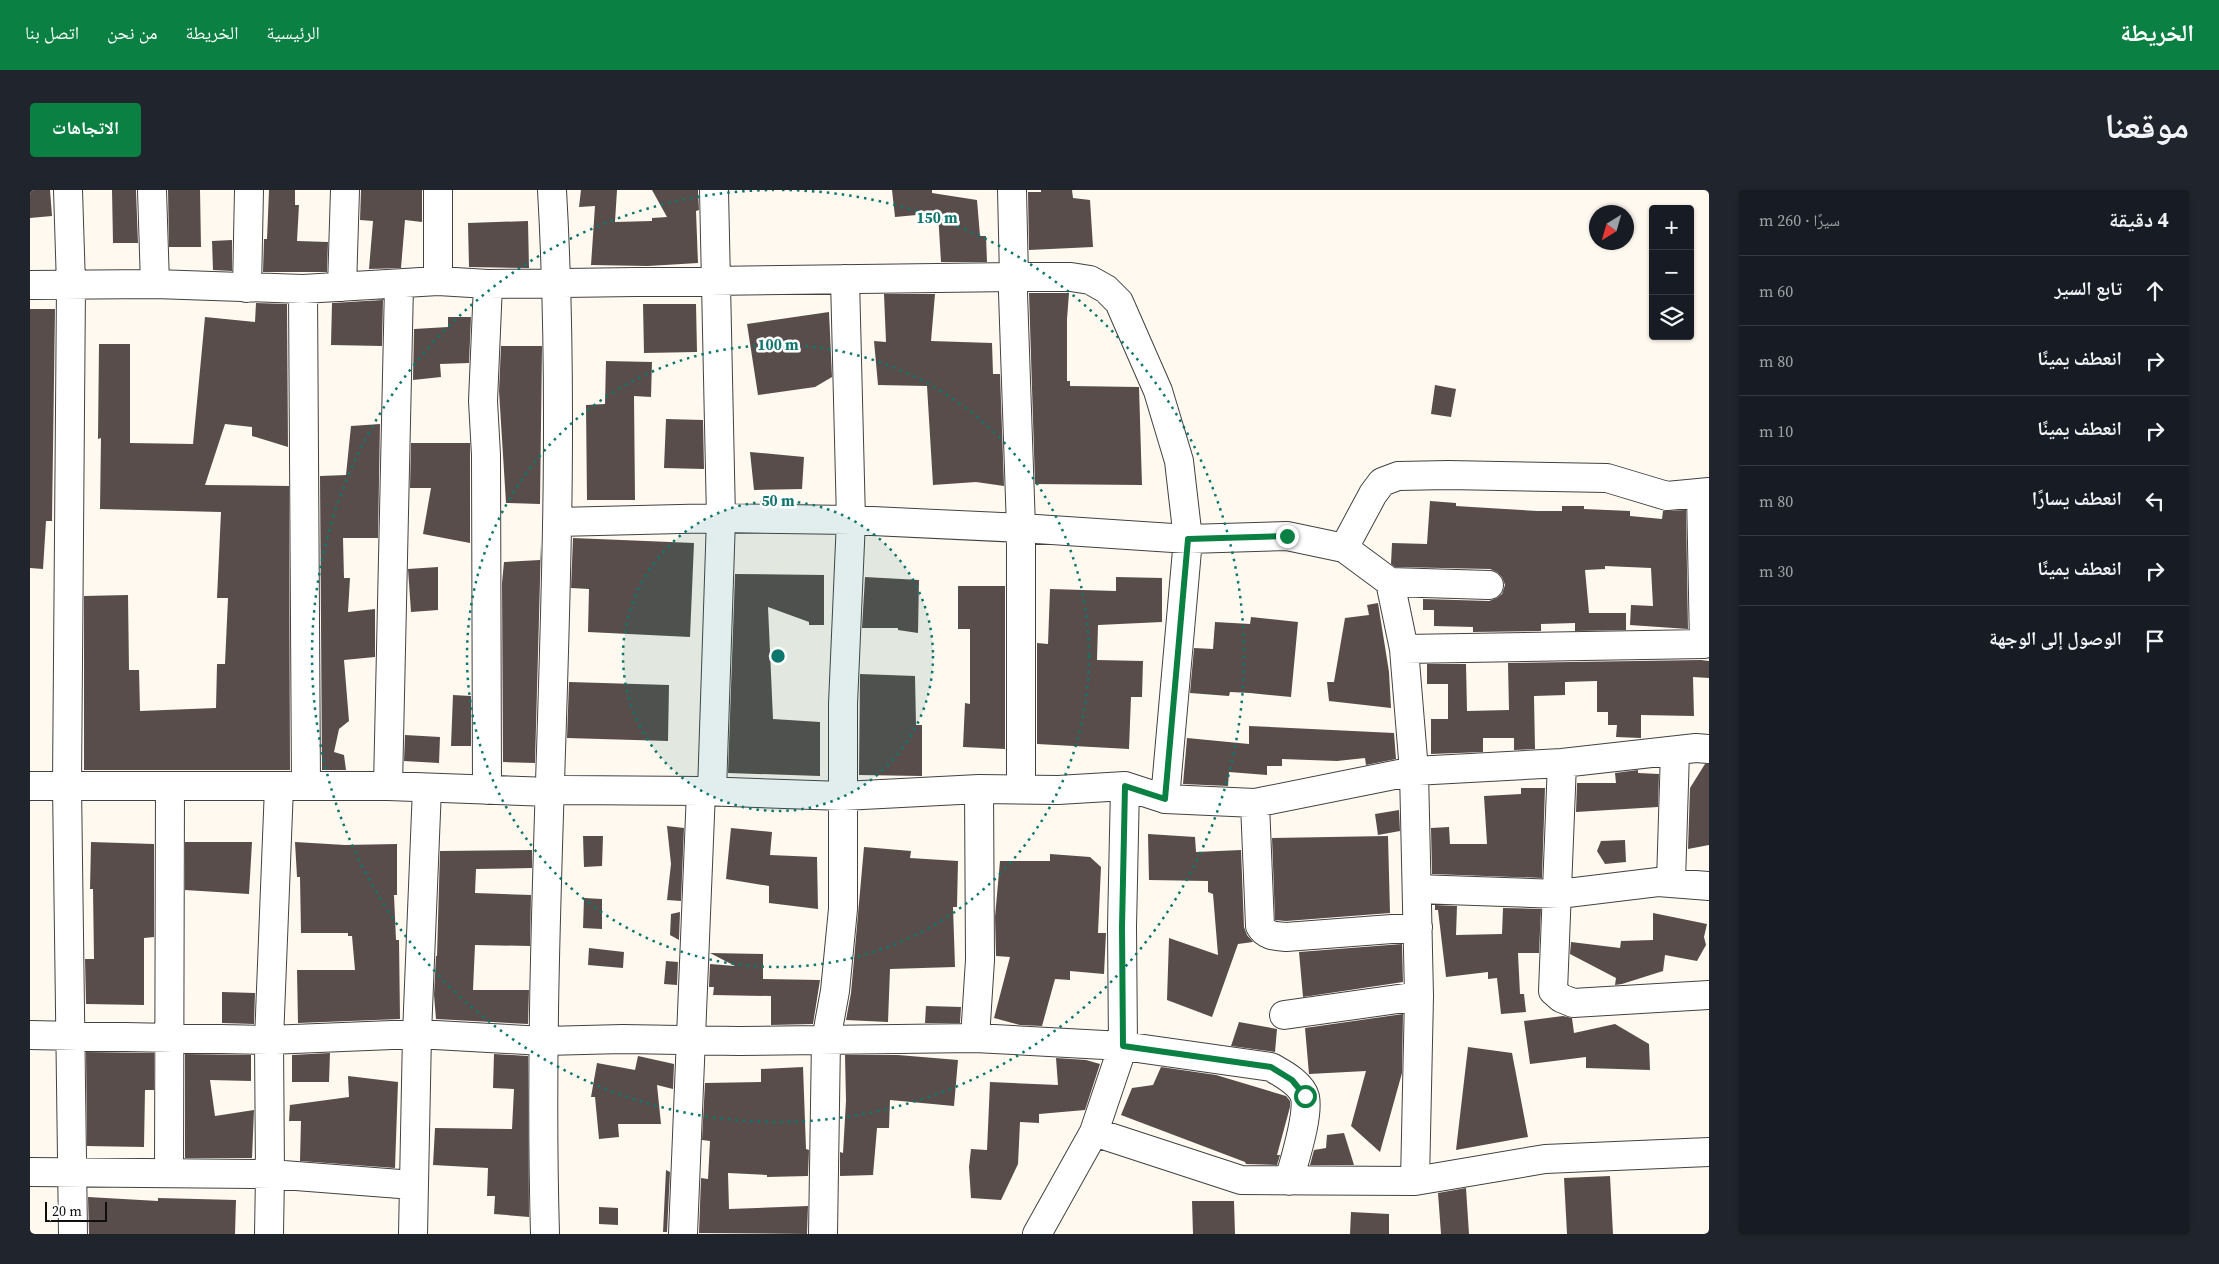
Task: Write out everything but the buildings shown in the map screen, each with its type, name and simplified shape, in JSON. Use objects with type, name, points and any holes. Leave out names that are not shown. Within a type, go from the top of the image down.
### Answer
[{"type":"street","points":[[68,190],[71,285],[67,785],[72,1234]]},
{"type":"street","points":[[152,190],[154,284]]},
{"type":"street","points":[[247,288],[249,190]]},
{"type":"street","points":[[342,287],[345,190]]},
{"type":"street","points":[[438,190],[438,281]]},
{"type":"street","points":[[545,1234],[544,1041],[557,522],[557,283],[552,190]]},
{"type":"street","points":[[683,1234],[688,1094],[693,1040],[721,518],[714,190]]},
{"type":"street","points":[[1012,190],[1013,293],[1021,528],[1021,789]]},
{"type":"street","points":[[30,285],[154,284],[303,289],[399,285],[438,281],[488,284],[1014,277],[1071,277],[1090,280],[1106,289],[1119,302],[1158,390],[1179,461],[1188,539],[1165,799]]},
{"type":"street","points":[[823,1234],[826,1040],[835,992],[843,909],[842,704],[851,520],[845,278]]},
{"type":"street","points":[[487,790],[486,455],[483,400],[488,284]]},
{"type":"street","points":[[388,786],[399,285]]},
{"type":"street","points":[[303,289],[306,786]]},
{"type":"street","points":[[1344,548],[1377,488],[1382,482],[1398,476],[1607,478],[1667,496],[1705,493],[1706,643],[1404,649]]},
{"type":"street","points":[[557,522],[721,518],[851,520],[1021,528],[1188,539],[1287,536],[1344,548],[1390,582],[1489,585]]},
{"type":"street","points":[[1390,582],[1404,649],[1414,771],[1419,996],[1415,1181]]},
{"type":"street","points":[[30,786],[388,786],[550,792],[565,790],[706,791],[843,796],[979,788],[1058,790],[1125,786],[1165,799],[1255,803],[1414,771],[1562,763],[1675,751],[1709,750]]},
{"type":"street","points":[[1671,882],[1675,751]]},
{"type":"street","points":[[1562,763],[1559,894],[1553,979],[1554,991],[1561,998],[1573,1003],[1709,995]]},
{"type":"street","points":[[169,1173],[170,786]]},
{"type":"street","points":[[1038,1234],[1094,1132],[1123,1046],[1122,927],[1125,786]]},
{"type":"street","points":[[269,1234],[269,1040],[278,787]]},
{"type":"street","points":[[413,1234],[417,1034],[427,788]]},
{"type":"street","points":[[975,1038],[980,960],[979,788]]},
{"type":"street","points":[[1255,803],[1260,926],[1263,931],[1270,935],[1286,936],[1418,927]]},
{"type":"street","points":[[1417,890],[1559,894],[1658,882],[1709,886]]},
{"type":"street","points":[[1284,1015],[1419,996]]},
{"type":"street","points":[[30,1035],[269,1040],[417,1034],[544,1041],[975,1038],[1123,1046],[1271,1067],[1292,1080],[1305,1096],[1305,1115],[1289,1182]]},
{"type":"street","points":[[1094,1132],[1241,1180],[1289,1182],[1415,1181],[1546,1159],[1709,1152]]},
{"type":"street","points":[[30,1172],[270,1174],[413,1185]]},
{"type":"route","points":[[1287,536],[1188,539],[1165,799],[1125,786],[1122,927],[1123,1046],[1271,1067],[1292,1080],[1305,1096]]}]
